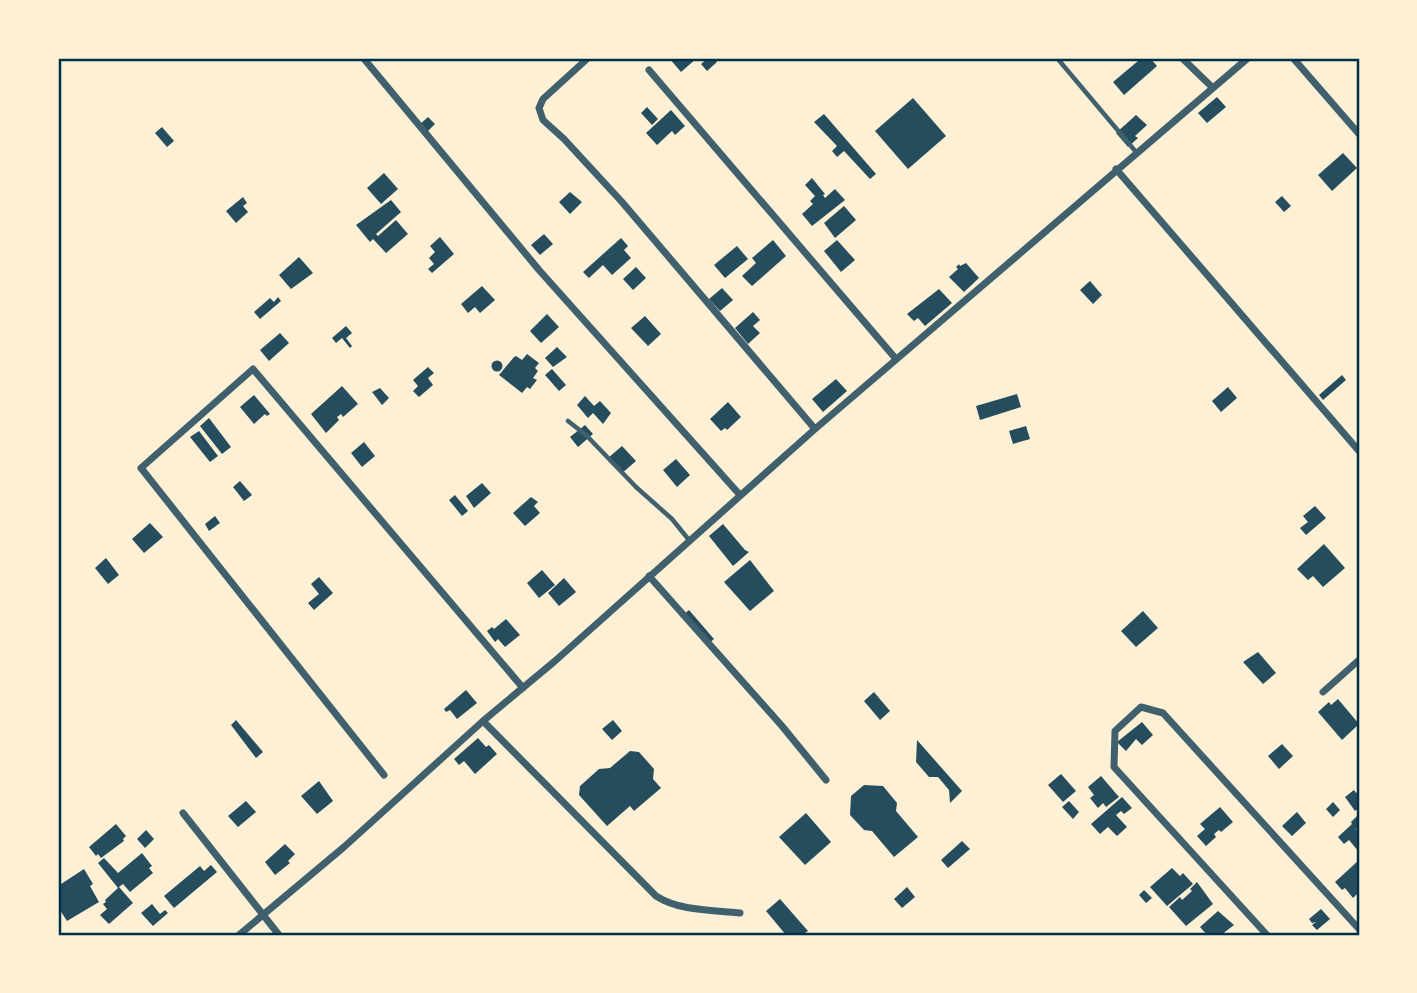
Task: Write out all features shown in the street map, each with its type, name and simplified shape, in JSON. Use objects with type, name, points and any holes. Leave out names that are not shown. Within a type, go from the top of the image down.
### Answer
[{"type":"street","points":[[588,58],[543,99],[539,108],[543,120],[622,202],[815,429]]},
{"type":"street","points":[[1182,58],[1213,88]]},
{"type":"street","points":[[239,935],[344,846],[815,429],[1248,58]]},
{"type":"street","points":[[1293,58],[1359,134]]},
{"type":"street","points":[[365,60],[538,270],[740,495]]},
{"type":"street","points":[[649,70],[896,359]]},
{"type":"street","points":[[1116,169],[1359,451]]},
{"type":"street","points":[[384,775],[141,468],[253,369],[523,688]]},
{"type":"street","points":[[649,576],[782,726],[826,780]]},
{"type":"street","points":[[1323,692],[1359,660]]},
{"type":"street","points":[[1267,935],[1114,767],[1115,732],[1141,707],[1163,713],[1359,929]]},
{"type":"street","points":[[483,721],[656,896],[667,903],[680,906],[740,913]]},
{"type":"street","points":[[183,813],[279,935]]},
{"type":"lane","points":[[1057,58],[1136,152]]},
{"type":"lane","points":[[568,421],[586,435],[690,540]]},
{"type":"building","points":[[669,58],[697,58],[681,72]]},
{"type":"building","points":[[708,58],[717,62],[707,71],[701,64]]},
{"type":"building","points":[[1135,58],[1150,58],[1157,66],[1124,95],[1113,82],[1138,61]]},
{"type":"building","points":[[1217,97],[1226,107],[1207,123],[1198,113]]},
{"type":"building","points":[[913,98],[946,136],[908,169],[875,131]]},
{"type":"building","points":[[647,107],[658,119],[652,125],[641,113]]},
{"type":"building","points":[[671,110],[685,126],[675,135],[672,131],[657,145],[646,133]]},
{"type":"building","points":[[824,114],[876,174],[870,179],[844,151],[837,157],[832,151],[837,146],[814,122]]},
{"type":"building","points":[[1136,115],[1147,125],[1128,147],[1116,133]]},
{"type":"building","points":[[428,117],[435,124],[427,132],[419,125]]},
{"type":"building","points":[[162,127],[174,141],[167,147],[155,133]]},
{"type":"building","points":[[1343,153],[1357,168],[1332,191],[1318,175]]},
{"type":"building","points":[[384,173],[398,189],[381,204],[367,188]]},
{"type":"building","points":[[812,178],[825,194],[825,198],[835,189],[845,200],[812,226],[802,214],[813,204],[810,201],[815,196],[805,185]]},
{"type":"building","points":[[570,192],[582,202],[570,214],[559,202]]},
{"type":"building","points":[[1282,196],[1291,206],[1284,212],[1275,202]]},
{"type":"building","points":[[243,197],[247,203],[243,206],[248,212],[236,223],[226,211]]},
{"type":"building","points":[[391,200],[401,212],[376,234],[378,236],[396,220],[408,234],[386,253],[373,239],[370,242],[356,225]]},
{"type":"building","points":[[844,206],[856,220],[835,238],[824,223]]},
{"type":"building","points":[[544,234],[553,244],[540,255],[531,245]]},
{"type":"building","points":[[440,237],[454,254],[432,273],[428,269],[434,264],[429,258],[435,252],[430,246]]},
{"type":"building","points":[[621,238],[628,246],[624,250],[631,258],[612,275],[603,265],[589,278],[583,272]]},
{"type":"building","points":[[773,240],[786,256],[752,286],[742,276],[756,263],[752,258]]},
{"type":"building","points":[[837,240],[855,260],[841,272],[824,251]]},
{"type":"building","points":[[737,246],[748,259],[725,278],[714,265]]},
{"type":"building","points":[[299,257],[313,273],[291,289],[279,275]]},
{"type":"building","points":[[966,263],[979,278],[964,292],[949,277],[958,269],[956,267],[959,264],[960,266]]},
{"type":"building","points":[[636,267],[646,278],[633,290],[623,279]]},
{"type":"building","points":[[1090,281],[1102,295],[1093,304],[1080,290]]},
{"type":"building","points":[[482,286],[495,300],[480,313],[475,307],[468,313],[461,304]]},
{"type":"building","points":[[722,288],[733,300],[720,311],[709,299]]},
{"type":"building","points":[[939,289],[952,303],[925,326],[918,318],[914,321],[907,314]]},
{"type":"building","points":[[278,297],[281,301],[260,319],[254,312],[270,298],[274,302]]},
{"type":"building","points":[[753,312],[760,320],[753,326],[760,333],[748,344],[735,328]]},
{"type":"building","points":[[547,314],[559,327],[541,343],[530,331]]},
{"type":"building","points":[[645,316],[661,334],[648,346],[631,328]]},
{"type":"building","points":[[346,326],[352,333],[346,338],[352,346],[350,348],[342,338],[336,343],[332,338]]},
{"type":"building","points":[[280,333],[289,343],[269,361],[260,350]]},
{"type":"building","points":[[557,347],[567,357],[553,367],[545,358]]},
{"type":"building","points":[[527,354],[539,363],[533,378],[537,380],[530,389],[527,387],[522,393],[499,375],[514,357],[522,360]]},
{"type":"building","points":[[497,360],[503,366],[497,372],[491,366]]},
{"type":"building","points":[[428,367],[434,373],[428,378],[433,385],[419,397],[413,391],[418,386],[413,380]]},
{"type":"building","points":[[552,369],[566,385],[559,391],[545,375]]},
{"type":"building","points":[[1342,375],[1346,380],[1323,400],[1319,395]]},
{"type":"building","points":[[836,379],[847,391],[823,412],[812,399]]},
{"type":"building","points":[[342,386],[358,404],[343,417],[341,414],[337,417],[339,420],[326,433],[311,414]]},
{"type":"building","points":[[1228,387],[1237,398],[1221,412],[1212,401]]},
{"type":"building","points":[[380,388],[389,398],[382,405],[372,392]]},
{"type":"building","points":[[1017,394],[1021,407],[980,420],[976,406]]},
{"type":"building","points":[[254,395],[270,414],[265,414],[254,424],[240,407]]},
{"type":"building","points":[[585,396],[594,406],[600,401],[611,413],[603,424],[593,413],[588,418],[577,405]]},
{"type":"building","points":[[728,402],[741,417],[727,430],[725,428],[721,431],[710,419]]},
{"type":"building","points":[[209,418],[231,447],[222,454],[200,426]]},
{"type":"building","points":[[585,425],[593,434],[578,447],[570,437]]},
{"type":"building","points":[[1026,426],[1030,439],[1013,444],[1009,431]]},
{"type":"building","points":[[199,431],[218,456],[210,462],[190,437]]},
{"type":"building","points":[[364,442],[375,456],[362,467],[351,453]]},
{"type":"building","points":[[622,446],[636,461],[621,474],[608,458]]},
{"type":"building","points":[[676,459],[690,475],[677,487],[663,470]]},
{"type":"building","points":[[240,481],[252,495],[244,501],[233,487]]},
{"type":"building","points":[[482,483],[491,493],[474,508],[466,496]]},
{"type":"building","points":[[455,495],[468,511],[462,516],[449,500]]},
{"type":"building","points":[[531,497],[538,502],[534,506],[540,513],[525,526],[513,513]]},
{"type":"building","points":[[1315,506],[1326,518],[1306,535],[1300,528],[1308,522],[1303,516]]},
{"type":"building","points":[[215,516],[220,523],[209,531],[205,524]]},
{"type":"building","points":[[150,523],[163,537],[144,553],[132,539]]},
{"type":"building","points":[[723,524],[749,552],[733,566],[709,536]]},
{"type":"building","points":[[1324,544],[1345,568],[1323,587],[1313,576],[1308,580],[1297,569]]},
{"type":"building","points":[[106,558],[119,575],[108,584],[95,568]]},
{"type":"building","points":[[750,560],[774,591],[750,611],[724,582]]},
{"type":"building","points":[[542,570],[555,585],[539,598],[527,583]]},
{"type":"building","points":[[319,577],[333,593],[314,610],[308,603],[319,594],[311,584]]},
{"type":"building","points":[[564,578],[576,592],[559,606],[548,593]]},
{"type":"building","points":[[689,610],[714,639],[707,645],[682,616]]},
{"type":"building","points":[[1143,611],[1158,628],[1136,647],[1121,631]]},
{"type":"building","points":[[506,619],[520,635],[505,647],[498,639],[495,642],[487,631]]},
{"type":"building","points":[[1258,652],[1276,673],[1263,684],[1243,662]]},
{"type":"building","points":[[466,690],[477,703],[457,719],[450,710],[446,712],[444,709]]},
{"type":"building","points":[[874,692],[890,711],[880,720],[864,701]]},
{"type":"building","points":[[1338,699],[1359,724],[1342,740],[1318,712],[1329,702],[1331,705]]},
{"type":"building","points":[[236,720],[263,752],[256,758],[231,725]]},
{"type":"building","points":[[613,720],[622,731],[612,740],[602,729]]},
{"type":"building","points":[[1142,722],[1153,735],[1142,745],[1136,739],[1126,751],[1117,742]]},
{"type":"building","points":[[478,738],[497,754],[475,774],[464,761],[459,765],[454,759]]},
{"type":"building","points":[[917,740],[962,791],[950,803],[949,790],[938,777],[929,777],[916,762]]},
{"type":"building","points":[[1282,744],[1293,756],[1279,769],[1268,756]]},
{"type":"building","points":[[630,751],[639,752],[654,769],[653,779],[661,788],[634,811],[630,806],[607,826],[579,795],[580,786],[599,769],[610,768]]},
{"type":"building","points":[[1061,774],[1076,791],[1063,802],[1048,785]]},
{"type":"building","points":[[1101,776],[1119,797],[1106,807],[1103,803],[1098,808],[1090,798],[1094,795],[1088,787]]},
{"type":"building","points":[[319,781],[333,801],[317,814],[301,796]]},
{"type":"building","points":[[864,785],[883,786],[897,803],[896,811],[918,837],[894,857],[872,831],[864,830],[850,815],[851,796]]},
{"type":"building","points":[[1354,790],[1356,793],[1359,790],[1359,808],[1355,811],[1345,797]]},
{"type":"building","points":[[1122,797],[1132,808],[1124,814],[1121,811],[1116,815],[1127,827],[1117,836],[1108,827],[1100,834],[1091,824]]},
{"type":"building","points":[[246,801],[256,812],[238,827],[228,816]]},
{"type":"building","points":[[1069,801],[1079,812],[1073,819],[1062,807]]},
{"type":"building","points":[[1333,802],[1340,810],[1333,817],[1326,809]]},
{"type":"building","points":[[1220,807],[1233,822],[1214,834],[1216,837],[1206,846],[1197,836],[1205,829],[1200,824]]},
{"type":"building","points":[[1297,812],[1306,823],[1292,836],[1282,826]]},
{"type":"building","points":[[806,813],[831,842],[805,865],[779,837]]},
{"type":"building","points":[[1359,814],[1359,826],[1356,829],[1359,832],[1359,852],[1349,840],[1344,844],[1338,837]]},
{"type":"building","points":[[116,824],[126,836],[124,841],[101,858],[98,854],[96,856],[89,847]]},
{"type":"building","points":[[146,830],[154,839],[145,848],[137,839]]},
{"type":"building","points":[[962,841],[970,849],[948,868],[941,860]]},
{"type":"building","points":[[285,844],[295,854],[288,861],[290,863],[275,875],[265,862]]},
{"type":"building","points":[[142,853],[152,866],[149,868],[153,873],[130,892],[123,884],[119,887],[133,903],[109,924],[100,915],[107,909],[103,904],[105,900],[118,888],[98,863],[104,858],[118,873]]},
{"type":"building","points":[[1359,860],[1359,892],[1353,898],[1345,888],[1342,890],[1335,882]]},
{"type":"building","points":[[211,865],[217,872],[174,908],[164,896],[200,866],[204,871]]},
{"type":"building","points":[[1172,868],[1180,876],[1183,873],[1193,884],[1167,906],[1150,887]]},
{"type":"building","points":[[84,869],[99,902],[67,921],[58,907],[58,886]]},
{"type":"building","points":[[1197,882],[1213,904],[1186,926],[1169,907],[1180,897],[1182,900]]},
{"type":"building","points":[[907,887],[915,897],[902,908],[894,899]]},
{"type":"building","points":[[1144,890],[1152,898],[1146,903],[1139,895]]},
{"type":"building","points":[[780,899],[808,931],[802,935],[786,935],[766,911]]},
{"type":"building","points":[[152,904],[160,914],[165,910],[168,913],[153,926],[141,913]]},
{"type":"building","points":[[1321,909],[1330,919],[1317,930],[1312,925],[1316,922],[1312,923],[1309,919]]},
{"type":"building","points":[[1218,911],[1234,925],[1221,935],[1207,935],[1200,927]]}]
